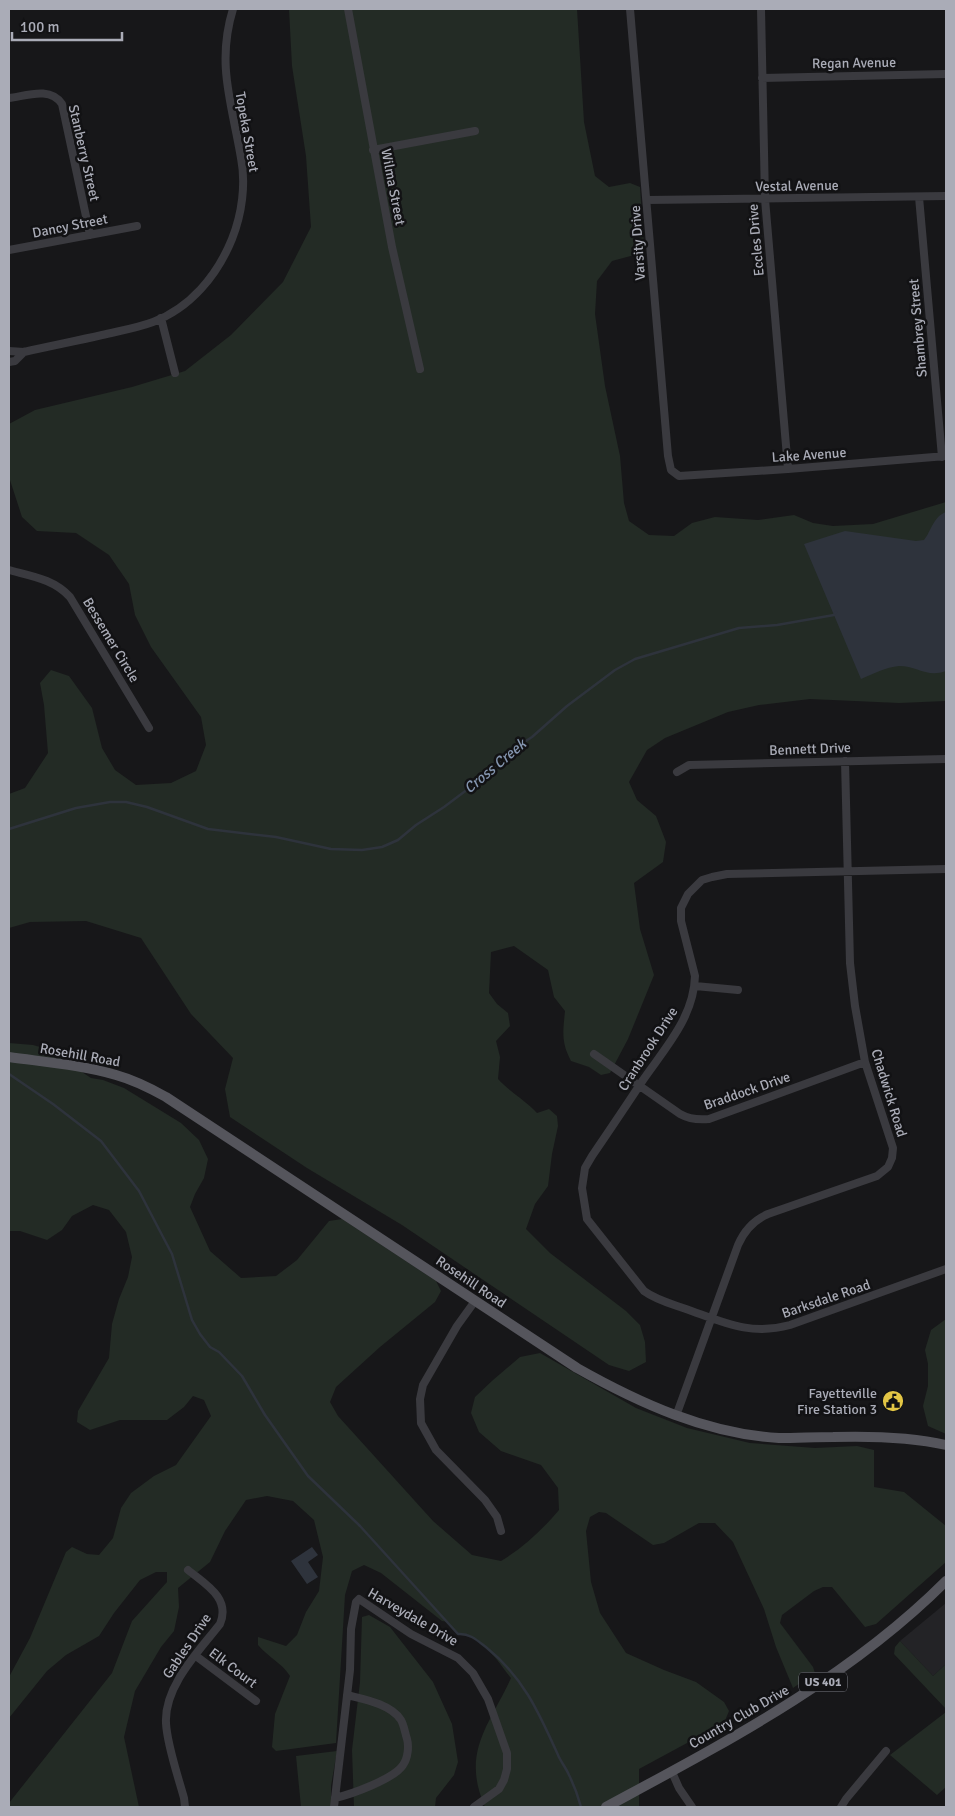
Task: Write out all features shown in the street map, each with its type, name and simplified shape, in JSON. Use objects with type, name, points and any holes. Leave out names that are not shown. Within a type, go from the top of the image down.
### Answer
[{"type":"main road","name":"Rosehill Road","points":[[9,1057],[112,1074],[160,1094],[596,1379],[676,1416],[748,1435],[778,1438],[834,1436],[893,1439],[946,1445]]},
{"type":"main road","name":"Country Club Drive","points":[[606,1807],[752,1728],[813,1689],[854,1660],[890,1631],[946,1581]]},
{"type":"street","name":"Topeka Street","points":[[24,352],[137,327],[161,318],[193,297],[213,274],[228,248],[238,219],[243,189],[242,169],[226,88],[225,73],[228,32],[233,9]]},
{"type":"street","name":"Wilma Street","points":[[348,9],[392,248],[420,370]]},
{"type":"street","name":"Varsity Drive","points":[[630,9],[668,456],[671,470],[675,474]]},
{"type":"street","name":"Eccles Drive","points":[[761,9],[766,199],[788,469]]},
{"type":"street","name":"Regan Avenue","points":[[762,78],[946,74]]},
{"type":"street","name":"Stanberry Street","points":[[9,98],[46,93],[55,97],[62,104],[90,235]]},
{"type":"street","points":[[373,150],[475,131]]},
{"type":"street","name":"Vestal Avenue","points":[[647,200],[946,196]]},
{"type":"street","name":"Shambrey Street","points":[[919,197],[944,457]]},
{"type":"street","name":"Dancy Street","points":[[9,250],[136,226]]},
{"type":"street","points":[[161,318],[175,373]]},
{"type":"street","points":[[9,351],[24,352]]},
{"type":"street","points":[[9,362],[15,361],[24,352]]},
{"type":"street","name":"Lake Avenue","points":[[675,474],[679,476],[944,457]]},
{"type":"street","name":"Bessemer Circle","points":[[9,570],[46,580],[59,587],[70,597],[149,728]]},
{"type":"street","name":"Bennett Drive","points":[[677,772],[689,765],[946,759]]},
{"type":"street","name":"Chadwick Road","points":[[676,1416],[742,1236],[755,1221],[768,1214],[876,1176],[888,1167],[892,1158],[893,1148],[865,1062],[855,1006],[850,963],[845,761]]},
{"type":"street","name":"Cranbrook Drive","points":[[711,1318],[657,1298],[644,1291],[587,1219],[582,1193],[585,1168],[681,1026],[690,1007],[695,986],[694,967],[680,913],[688,894],[702,880],[726,874],[946,870]]},
{"type":"street","points":[[695,986],[738,990]]},
{"type":"street","name":"Braddock Drive","points":[[594,1054],[684,1116],[694,1119],[704,1119],[865,1062]]},
{"type":"street","name":"Barksdale Road","points":[[711,1318],[745,1328],[765,1330],[780,1328],[946,1269]]},
{"type":"street","points":[[475,1301],[457,1326],[423,1386],[420,1399],[421,1423],[436,1450],[485,1500],[497,1517],[501,1531]]},
{"type":"street","name":"Gables Drive","points":[[185,1807],[167,1734],[166,1714],[175,1685],[220,1624],[223,1608],[216,1594],[188,1570]]},
{"type":"street","name":"Harveydale Drive","points":[[334,1807],[336,1775],[350,1670],[351,1629],[357,1600],[411,1634],[458,1658],[473,1673],[488,1698],[507,1753],[507,1768],[499,1789],[474,1807]]},
{"type":"street","name":"Elk Court","points":[[196,1656],[256,1701]]},
{"type":"street","points":[[335,1798],[352,1794],[389,1776],[403,1765],[408,1753],[407,1741],[401,1720],[376,1702],[347,1695]]},
{"type":"street","points":[[842,1807],[846,1799],[886,1751]]},
{"type":"street","points":[[672,1772],[679,1788],[692,1807]]},
{"type":"shaded area","points":[[289,9],[577,9],[584,122],[595,176],[609,187],[630,183],[640,187],[644,247],[638,254],[612,261],[597,281],[595,314],[605,386],[620,456],[624,503],[629,521],[649,535],[674,536],[692,523],[715,517],[758,520],[794,515],[813,523],[833,526],[873,524],[946,502],[946,701],[899,703],[810,699],[759,705],[728,712],[665,738],[647,750],[629,782],[637,800],[656,816],[666,842],[663,862],[634,883],[640,929],[654,975],[628,1039],[610,1073],[601,1075],[589,1067],[571,1061],[564,1037],[565,1011],[554,997],[548,970],[514,946],[491,952],[489,993],[497,1004],[508,1013],[510,1026],[496,1041],[500,1057],[498,1079],[537,1113],[549,1109],[557,1116],[558,1126],[548,1186],[535,1204],[526,1229],[550,1253],[626,1311],[640,1325],[645,1342],[646,1362],[629,1371],[609,1365],[402,1225],[307,1168],[230,1117],[225,1089],[233,1058],[191,1014],[141,938],[86,921],[30,922],[9,928],[9,794],[25,788],[48,753],[40,683],[51,670],[69,676],[92,708],[102,748],[115,770],[136,785],[171,783],[196,771],[206,745],[201,717],[151,647],[135,615],[129,584],[109,555],[76,533],[37,531],[22,517],[9,477],[9,424],[35,410],[132,387],[185,371],[231,335],[283,282],[311,227],[306,156],[292,66]]},
{"type":"shaded area","points":[[946,512],[946,671],[933,673],[899,666],[884,669],[861,679],[804,544],[845,531],[916,541],[924,540],[935,520]]},
{"type":"shaded area","points":[[9,1043],[33,1045],[47,1049],[91,1078],[103,1080],[124,1088],[181,1123],[199,1140],[208,1159],[204,1178],[190,1207],[210,1251],[241,1278],[276,1276],[297,1260],[329,1221],[342,1219],[436,1281],[441,1291],[435,1302],[380,1347],[336,1387],[330,1402],[338,1416],[433,1521],[472,1555],[501,1561],[532,1538],[559,1510],[558,1488],[541,1465],[501,1451],[479,1432],[471,1413],[475,1397],[493,1380],[520,1357],[540,1353],[636,1408],[687,1428],[750,1443],[815,1448],[857,1446],[874,1450],[874,1487],[904,1492],[946,1526],[946,1562],[876,1624],[865,1627],[832,1587],[823,1587],[814,1591],[782,1615],[780,1623],[813,1667],[815,1673],[793,1688],[776,1647],[764,1609],[733,1542],[715,1523],[699,1523],[664,1543],[653,1545],[606,1513],[599,1512],[590,1517],[586,1531],[591,1582],[600,1613],[626,1653],[696,1682],[724,1702],[729,1711],[724,1723],[639,1769],[639,1807],[485,1807],[478,1788],[477,1755],[487,1725],[511,1678],[495,1657],[481,1643],[474,1638],[458,1634],[448,1622],[442,1621],[381,1573],[364,1565],[352,1571],[345,1595],[336,1743],[276,1751],[272,1747],[275,1714],[290,1676],[283,1667],[258,1645],[258,1637],[286,1646],[297,1635],[306,1612],[319,1591],[323,1557],[314,1520],[293,1501],[267,1496],[246,1500],[225,1531],[210,1562],[178,1588],[179,1607],[174,1631],[161,1647],[135,1691],[124,1737],[139,1807],[9,1807],[9,1803],[112,1673],[132,1621],[167,1582],[167,1572],[156,1572],[140,1580],[99,1636],[66,1655],[47,1671],[9,1718],[9,1677],[30,1638],[66,1552],[72,1547],[87,1554],[99,1555],[113,1538],[121,1508],[131,1493],[154,1476],[176,1465],[211,1416],[204,1400],[193,1396],[184,1407],[167,1420],[120,1420],[90,1430],[77,1422],[78,1411],[109,1358],[112,1324],[128,1277],[132,1257],[126,1232],[109,1210],[93,1205],[72,1216],[62,1230],[47,1240],[20,1231],[9,1231]]},
{"type":"shaded area","points":[[946,1319],[946,1434],[928,1426],[923,1406],[928,1386],[928,1364],[925,1350],[931,1330]]},
{"type":"shaded area","points":[[312,1547],[318,1555],[308,1562],[318,1577],[307,1584],[291,1561]]},
{"type":"shaded area","points":[[946,1603],[946,1664],[933,1676],[900,1641]]},
{"type":"shaded area","points":[[369,1615],[390,1627],[433,1682],[452,1724],[458,1762],[454,1775],[436,1798],[435,1807],[354,1807],[352,1750],[360,1682],[362,1617]]},
{"type":"shaded area","points":[[900,1641],[933,1676],[946,1664],[946,1709],[894,1654],[895,1647]]},
{"type":"shaded area","points":[[946,1712],[946,1787],[937,1795],[890,1755]]},
{"type":"shaded area","points":[[337,1751],[331,1786],[331,1807],[301,1807],[296,1756]]},
{"type":"waterway","name":"Cross Creek","points":[[9,829],[76,808],[110,802],[126,802],[147,807],[208,829],[276,837],[331,849],[362,850],[382,847],[398,840],[416,825],[444,807],[472,786],[512,750],[532,737],[567,706],[615,670],[635,659],[739,628],[777,625],[834,615],[836,612]]},
{"type":"waterway","points":[[9,1074],[53,1104],[101,1141],[139,1191],[172,1254],[192,1320],[200,1334],[210,1347],[219,1352],[242,1376],[265,1415],[308,1476],[360,1526],[458,1634],[470,1636],[477,1640],[511,1671],[537,1711],[571,1779],[581,1807]]},
{"type":"place","name":"Fayetteville Fire Station 3","points":[[893,1401]]}]
